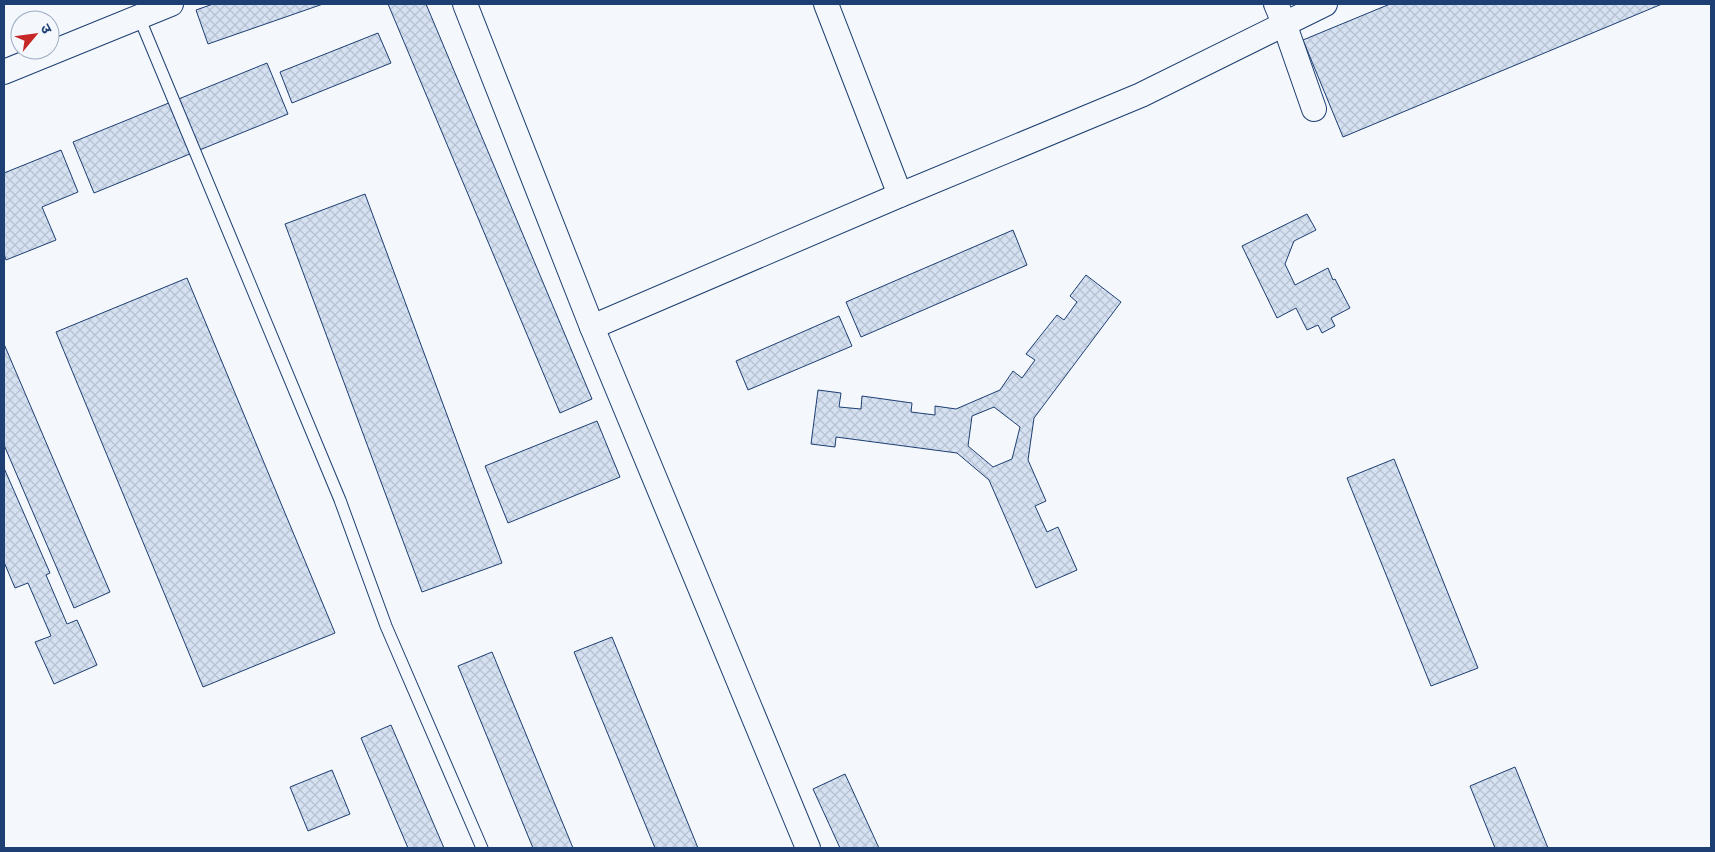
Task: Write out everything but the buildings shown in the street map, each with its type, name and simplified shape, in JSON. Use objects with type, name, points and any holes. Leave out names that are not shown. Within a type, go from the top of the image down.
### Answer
[{"type":"street","points":[[4,72],[171,4]]},
{"type":"street","points":[[465,4],[592,327],[808,848]]},
{"type":"street","points":[[826,4],[900,195]]},
{"type":"street","points":[[592,327],[900,195],[1141,95],[1280,13],[1324,4]]},
{"type":"street","points":[[1280,13],[1314,110]]},
{"type":"lane","points":[[140,17],[340,500],[386,626],[482,848]]}]
